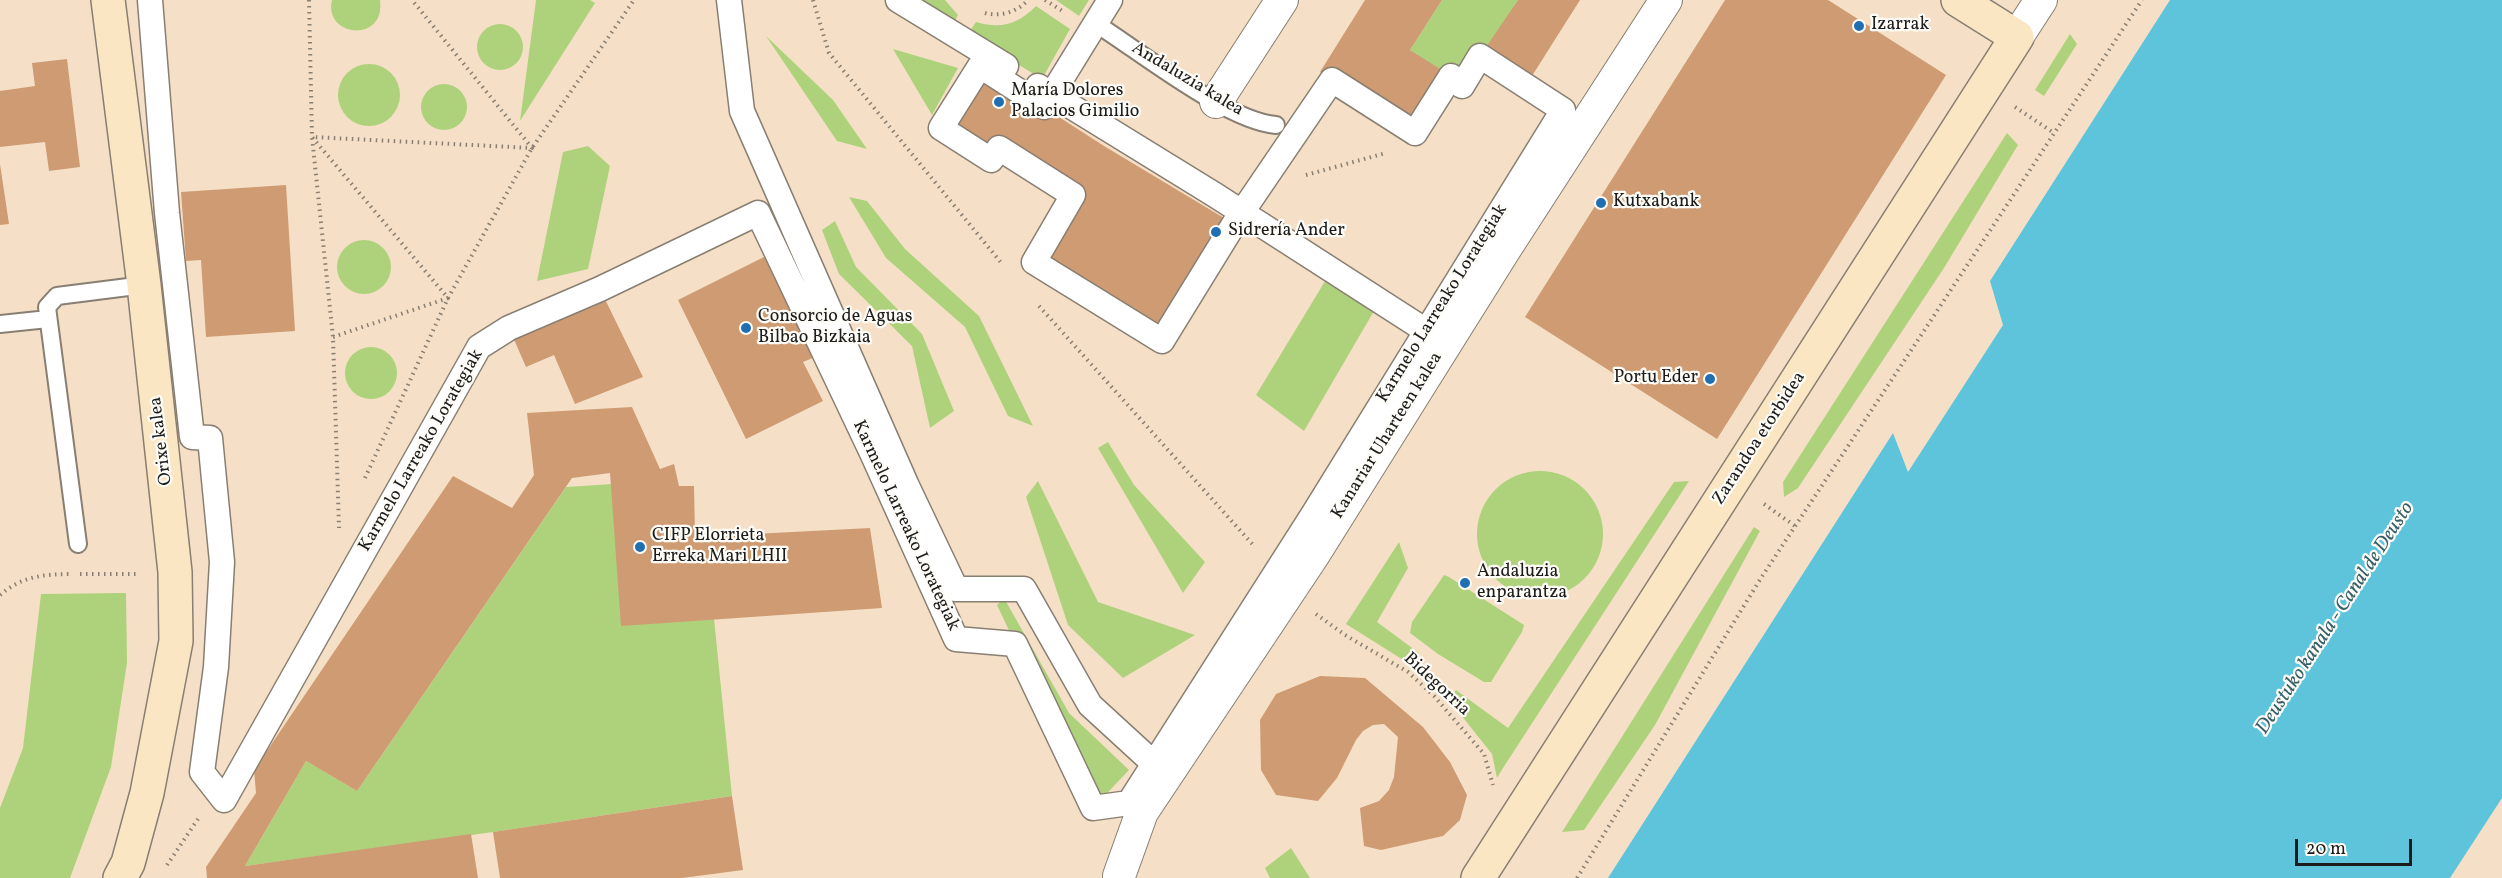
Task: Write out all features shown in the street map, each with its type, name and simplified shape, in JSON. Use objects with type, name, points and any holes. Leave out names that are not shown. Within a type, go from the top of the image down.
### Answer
[{"type":"main road","name":"Orixe kalea","points":[[108,0],[170,514],[175,572],[176,641],[147,793],[128,863],[120,878]]},
{"type":"main road","points":[[1958,0],[2017,37]]},
{"type":"main road","name":"Zarandoa etorbidea","points":[[1478,878],[2017,37]]},
{"type":"street","name":"Karmelo Larreako Lorategiak","points":[[150,0],[167,213],[192,437],[210,438],[222,562],[216,667],[202,772],[224,800],[479,347],[509,328],[600,289],[758,213],[872,453],[956,639],[1016,644],[1093,808],[1129,803],[1308,523],[1563,110],[1480,56],[1462,86],[1451,76],[1415,133],[1332,80],[1242,213],[1162,341],[1034,262],[1073,195],[999,148],[991,160],[941,128],[980,66],[1044,107],[1052,94]]},
{"type":"street","points":[[729,0],[742,111],[956,589],[1024,589],[1090,705],[1150,760]]},
{"type":"street","points":[[898,0],[1052,94],[1417,325]]},
{"type":"street","points":[[1052,94],[1110,0]]},
{"type":"street","points":[[1216,102],[1282,0]]},
{"type":"street","name":"Kanariar Uharteen kalea","points":[[1114,877],[1142,812],[1314,554],[1505,249],[1666,0]]},
{"type":"street","name":"Zarandoa etorbidea","points":[[2017,37],[2041,0]]},
{"type":"lane","name":"Andaluzia kalea","points":[[1101,27],[1216,102],[1261,123],[1276,125]]},
{"type":"lane","points":[[78,544],[47,307],[57,296],[144,285]]},
{"type":"lane","points":[[0,324],[48,319]]},
{"type":"path","points":[[309,0],[312,138],[333,337],[339,535]]},
{"type":"path","points":[[312,138],[532,148],[412,0]]},
{"type":"path","points":[[538,139],[634,0]]},
{"type":"path","points":[[982,12],[1002,14],[1015,11],[1028,0]]},
{"type":"path","points":[[1577,878],[1796,526],[2142,0]]},
{"type":"path","points":[[2011,105],[2054,133]]},
{"type":"path","points":[[312,138],[448,298],[333,337]]},
{"type":"path","points":[[1258,189],[1393,151]]},
{"type":"path","points":[[1764,504],[1796,526]]},
{"type":"path","points":[[0,596],[15,584],[32,576],[146,574]]},
{"type":"path","name":"Bidegorria","points":[[1313,612],[1321,620],[1408,672],[1434,696],[1484,754],[1492,778],[1496,815],[1512,825]]},
{"type":"green space","points":[[332,0],[380,0],[379,14],[374,24],[365,29],[345,28],[337,22],[332,12]]},
{"type":"green space","points":[[536,0],[590,0],[595,3],[520,121]]},
{"type":"green space","points":[[909,0],[945,0],[958,15],[952,27]]},
{"type":"green space","points":[[1056,0],[1089,0],[1079,16]]},
{"type":"green space","points":[[1442,0],[1518,0],[1462,86],[1410,50]]},
{"type":"green space","points":[[1036,6],[1070,29],[1042,79],[968,34],[976,22],[993,25],[1008,24],[1022,18]]},
{"type":"green space","points":[[500,24],[516,31],[523,47],[516,63],[500,70],[484,63],[477,47],[484,31]]},
{"type":"green space","points":[[2070,34],[2077,44],[2044,96],[2035,90]]},
{"type":"green space","points":[[766,36],[833,100],[867,149],[837,141]]},
{"type":"green space","points":[[893,49],[958,68],[932,115]]},
{"type":"green space","points":[[363,64],[375,64],[391,73],[398,83],[400,95],[398,107],[391,117],[375,126],[363,126],[352,121],[343,112],[338,101],[338,89],[343,78],[352,69]]},
{"type":"green space","points":[[449,84],[461,90],[466,98],[466,116],[461,124],[453,129],[439,130],[427,124],[422,116],[421,102],[427,90],[435,85]]},
{"type":"green space","points":[[2007,133],[2018,145],[1944,268],[1798,488],[1784,497],[1783,482]]},
{"type":"green space","points":[[588,146],[610,166],[588,269],[537,281],[563,152]]},
{"type":"green space","points":[[849,197],[867,201],[905,249],[979,316],[1033,426],[1008,416],[965,327],[886,258]]},
{"type":"green space","points":[[835,221],[856,267],[922,334],[954,411],[930,428],[912,346],[839,274],[822,230]]},
{"type":"green space","points":[[364,240],[374,242],[383,248],[389,257],[391,267],[389,277],[383,286],[374,292],[364,294],[354,292],[345,286],[339,277],[337,267],[339,257],[345,248],[354,242]]},
{"type":"green space","points":[[1327,278],[1374,311],[1304,431],[1256,395]]},
{"type":"green space","points":[[366,347],[376,347],[390,354],[397,373],[390,392],[376,399],[366,399],[356,395],[349,388],[345,378],[345,368],[349,358],[356,351]]},
{"type":"green space","points":[[1108,442],[1134,485],[1205,562],[1183,593],[1098,448]]},
{"type":"green space","points":[[1540,471],[1564,476],[1584,490],[1598,510],[1603,534],[1598,558],[1584,578],[1564,592],[1540,597],[1516,592],[1496,578],[1482,558],[1477,534],[1482,510],[1496,490],[1516,476]]},
{"type":"green space","points":[[1038,481],[1098,602],[1195,635],[1123,678],[1068,625],[1026,497]]},
{"type":"green space","points":[[1689,481],[1497,778],[1492,754],[1449,700],[1456,690],[1508,728],[1674,482]]},
{"type":"green space","points":[[613,484],[714,619],[732,796],[245,866],[306,761],[357,791],[566,487]]},
{"type":"green space","points":[[1754,527],[1760,531],[1655,725],[1584,830],[1562,832]]},
{"type":"green space","points":[[1399,542],[1408,568],[1377,622],[1419,653],[1408,663],[1346,624]]},
{"type":"green space","points":[[1444,575],[1524,625],[1491,682],[1484,682],[1438,654],[1410,633],[1412,622]]},
{"type":"green space","points":[[126,593],[127,663],[111,767],[70,878],[0,878],[0,808],[23,748],[41,594]]},
{"type":"green space","points":[[1004,598],[1069,713],[1129,770],[1093,808],[997,605]]},
{"type":"green space","points":[[1291,848],[1310,878],[1270,878],[1265,868]]},
{"type":"water","name":"Deustuko kanala - Canal de Deusto","points":[[2170,0],[2502,0],[2502,798],[2450,878],[1608,878],[1893,433],[1908,472],[2003,325],[1990,281]]},
{"type":"building","points":[[1365,0],[1442,0],[1410,50],[1451,76],[1415,133],[1320,72]]},
{"type":"building","points":[[1518,0],[1580,0],[1525,87],[1480,56]]},
{"type":"building","points":[[1725,0],[1828,0],[1946,75],[1717,439],[1525,317]]},
{"type":"building","points":[[67,59],[80,167],[49,171],[45,142],[0,147],[0,91],[35,86],[32,63]]},
{"type":"building","points":[[980,66],[1104,146],[1234,224],[1162,341],[1034,262],[1073,195],[941,128]]},
{"type":"building","points":[[0,164],[9,224],[0,225]]},
{"type":"building","points":[[286,185],[295,331],[206,337],[201,260],[186,261],[181,192]]},
{"type":"building","name":"Consorcio de Aguas Bilbao Bizkaia","points":[[766,256],[815,357],[803,362],[823,401],[746,439],[678,300]]},
{"type":"building","points":[[600,289],[643,377],[575,404],[554,355],[526,367],[509,328]]},
{"type":"building","points":[[632,407],[660,469],[674,464],[679,486],[694,486],[695,537],[870,528],[882,608],[621,626],[610,473],[572,478],[357,791],[306,761],[245,866],[471,834],[478,878],[207,878],[206,867],[256,793],[254,770],[453,476],[512,508],[534,475],[527,413]]},
{"type":"building","points":[[1320,676],[1365,678],[1423,727],[1450,762],[1467,795],[1460,820],[1443,836],[1381,850],[1364,846],[1360,808],[1379,801],[1389,790],[1394,777],[1398,737],[1384,724],[1373,725],[1363,731],[1337,778],[1318,801],[1276,795],[1261,770],[1260,720],[1276,694]]},
{"type":"building","points":[[732,796],[743,870],[682,878],[500,878],[493,832]]},
{"type":"place","name":"Izarrak","points":[[1859,26]]},
{"type":"place","name":"María Dolores Palacios Gimilio","points":[[999,102]]},
{"type":"place","name":"Kutxabank","points":[[1601,203]]},
{"type":"place","name":"Sidrería Ander","points":[[1216,232]]},
{"type":"place","name":"Consorcio de Aguas Bilbao Bizkaia","points":[[746,328]]},
{"type":"place","name":"Portu Eder","points":[[1710,379]]},
{"type":"place","name":"CIFP Elorrieta Erreka Mari LHII","points":[[640,547]]},
{"type":"place","name":"Andaluzia enparantza","points":[[1465,583]]}]
